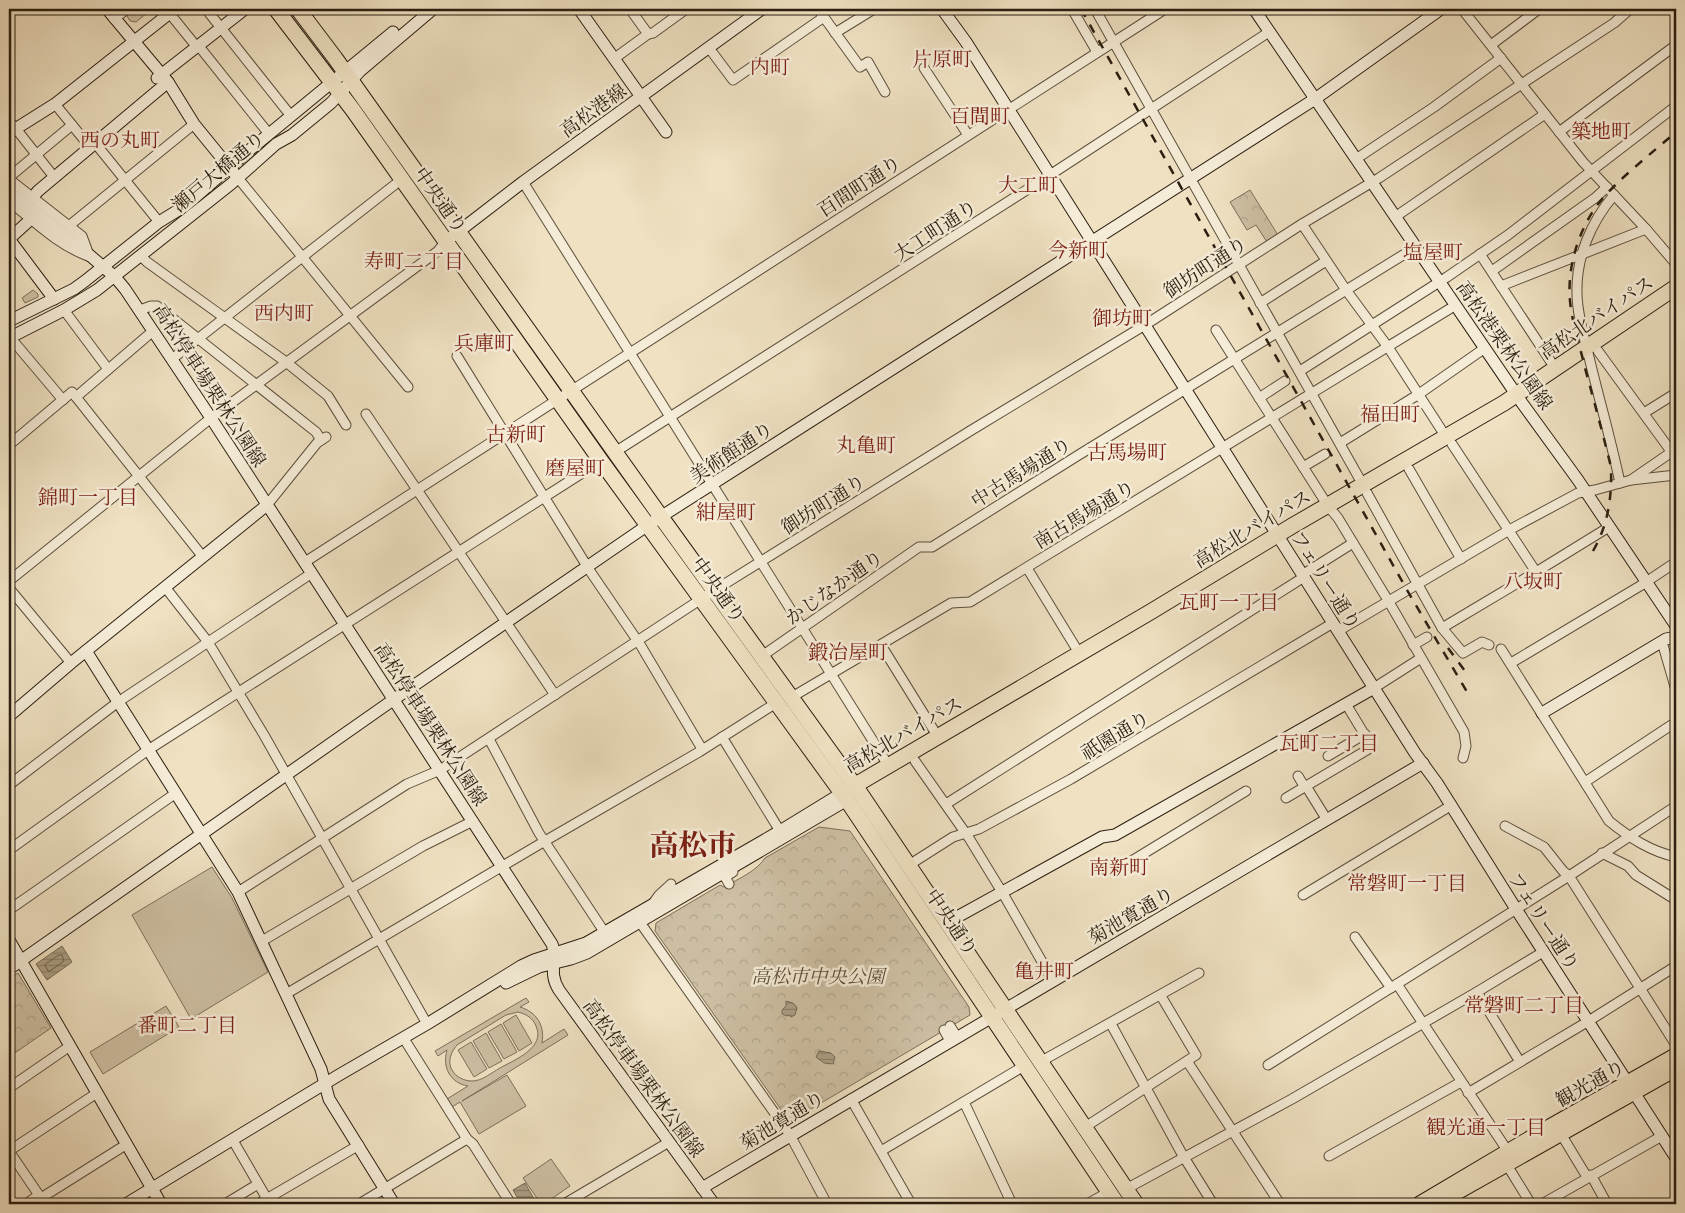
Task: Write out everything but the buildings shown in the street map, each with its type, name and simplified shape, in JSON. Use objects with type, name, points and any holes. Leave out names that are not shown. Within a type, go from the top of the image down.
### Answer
[{"type":"highway","name":"中央通り","points":[[276,9],[336,87],[601,461],[776,703],[910,865],[1136,1204]]},
{"type":"highway","name":"中央通り","points":[[298,9],[348,76],[661,517],[792,697],[992,1017],[1113,1198]]},
{"type":"highway","name":"高松北バイパス","points":[[1520,399],[1555,368],[1591,352],[1676,287]]},
{"type":"highway","name":"高松北バイパス","points":[[851,793],[915,761],[1280,539],[1520,399],[1676,298]]},
{"type":"highway","name":"高松北バイパス","points":[[1365,489],[1409,469],[1449,440]]},
{"type":"highway","name":"高松北バイパス","points":[[851,793],[888,766],[938,736],[1079,653],[1280,539]]},
{"type":"main road","name":"観光通り","points":[[1418,1204],[1561,1134],[1676,1055]]},
{"type":"main road","name":"観光通り","points":[[1437,1204],[1507,1159],[1547,1128],[1630,1088],[1676,1069]]},
{"type":"street","points":[[99,9],[130,41]]},
{"type":"street","points":[[106,9],[162,81],[179,111],[194,124],[408,386]]},
{"type":"street","points":[[114,19],[127,9]]},
{"type":"street","points":[[206,9],[291,116]]},
{"type":"street","points":[[33,197],[93,145],[197,46],[245,9]]},
{"type":"street","name":"瀬戸大橋通り","points":[[9,321],[80,286],[160,222],[186,206],[291,116],[336,87],[422,9]]},
{"type":"street","name":"瀬戸大橋通り","points":[[348,76],[432,9]]},
{"type":"street","points":[[579,9],[666,132]]},
{"type":"street","points":[[630,9],[648,34]]},
{"type":"street","points":[[615,58],[686,9]]},
{"type":"street","name":"高松港線","points":[[445,242],[523,182],[762,9]]},
{"type":"street","points":[[835,33],[874,9]]},
{"type":"street","name":"フェリー通り","points":[[942,9],[966,42],[1374,688],[1452,806],[1587,1022],[1676,1158]]},
{"type":"street","points":[[1072,9],[1097,52]]},
{"type":"street","points":[[1095,9],[1300,371],[1442,628],[1463,653],[1482,642],[1489,645]]},
{"type":"street","name":"百間町通り","points":[[305,562],[1165,9]]},
{"type":"street","name":"高松港栗林公園線","points":[[1254,9],[1676,626]]},
{"type":"street","name":"美術館通り","points":[[9,969],[661,517],[1315,99],[1441,9]]},
{"type":"street","points":[[1462,9],[1592,172],[1676,264]]},
{"type":"street","points":[[1491,45],[1540,9]]},
{"type":"street","name":"御坊町通り","points":[[238,892],[407,784],[440,770],[638,642],[714,590],[1145,325],[1302,224],[1372,182],[1614,23],[1630,9]]},
{"type":"street","points":[[12,129],[55,104],[169,10],[269,134]]},
{"type":"street","points":[[709,48],[733,80],[821,13],[860,67],[868,62],[885,92]]},
{"type":"street","name":"大工町通り","points":[[615,452],[1050,175],[1269,32]]},
{"type":"street","points":[[12,129],[130,41]]},
{"type":"street","points":[[1559,132],[1676,45]]},
{"type":"street","points":[[1356,159],[1434,107],[1501,58]]},
{"type":"street","points":[[924,68],[968,135]]},
{"type":"street","name":"瀬戸大橋通り","points":[[9,337],[64,310],[115,277],[238,178],[271,148],[292,135],[331,103],[336,87]]},
{"type":"street","points":[[55,104],[125,180],[160,222]]},
{"type":"street","points":[[1300,371],[1440,282],[1480,254],[1592,172],[1676,106]]},
{"type":"street","points":[[1396,216],[1545,114]]},
{"type":"street","points":[[72,124],[9,179],[82,236],[90,257]]},
{"type":"street","points":[[70,225],[194,124]]},
{"type":"street","points":[[12,129],[54,177]]},
{"type":"street","points":[[172,359],[402,180]]},
{"type":"street","points":[[523,182],[888,766]]},
{"type":"street","points":[[1492,271],[1595,198],[1607,187]]},
{"type":"street","name":"高松停車場栗林公園線","points":[[9,191],[115,277],[140,310],[552,944],[554,958],[552,970],[556,985],[714,1204]]},
{"type":"street","points":[[1614,195],[1597,219],[1586,241],[1578,269],[1577,293],[1580,318],[1591,352],[1620,483]]},
{"type":"street","points":[[9,201],[65,246],[90,257]]},
{"type":"street","points":[[31,219],[9,239],[54,299]]},
{"type":"street","points":[[1302,224],[1346,290],[1388,347],[1536,572]]},
{"type":"street","points":[[1501,286],[1646,229]]},
{"type":"street","points":[[9,581],[211,418],[438,252],[445,242]]},
{"type":"street","name":"中古馬場通り","points":[[925,547],[932,547],[1416,247]]},
{"type":"street","points":[[1480,254],[1555,368]]},
{"type":"street","points":[[141,256],[286,362],[328,396],[346,425]]},
{"type":"street","points":[[1260,303],[1326,261]]},
{"type":"street","name":"南古馬場通り","points":[[792,697],[951,603],[970,602],[1456,304]]},
{"type":"street","points":[[9,716],[71,663],[268,505],[324,438],[157,306],[140,310]]},
{"type":"street","points":[[64,310],[108,369]]},
{"type":"street","points":[[1216,330],[1353,543],[1414,645],[1464,732],[1466,746],[1463,758]]},
{"type":"street","points":[[76,397],[153,331]]},
{"type":"street","points":[[9,337],[63,400]]},
{"type":"street","points":[[1340,443],[1419,394],[1486,348]]},
{"type":"street","points":[[1591,352],[1675,452],[1631,480]]},
{"type":"street","points":[[457,356],[544,498],[638,642],[702,750]]},
{"type":"street","points":[[1259,398],[1285,381]]},
{"type":"street","points":[[9,445],[72,392],[203,557]]},
{"type":"street","points":[[1644,413],[1676,393]]},
{"type":"street","points":[[366,414],[555,695]]},
{"type":"street","points":[[1303,467],[1325,454]]},
{"type":"street","points":[[9,850],[148,750],[601,461]]},
{"type":"street","points":[[1409,469],[1461,559]]},
{"type":"street","points":[[1631,480],[1676,475]]},
{"type":"street","name":"祇園通り","points":[[910,865],[953,837],[964,832],[979,829],[1071,779],[1336,627],[1388,602],[1509,530],[1578,493],[1631,480]]},
{"type":"street","points":[[1442,628],[1609,526]]},
{"type":"street","points":[[946,804],[1353,543]]},
{"type":"street","name":"かじなか通り","points":[[762,656],[919,547],[925,547]]},
{"type":"street","points":[[1511,663],[1676,562]]},
{"type":"street","points":[[1027,568],[1079,653]]},
{"type":"street","points":[[9,785],[118,702],[312,574]]},
{"type":"street","points":[[165,587],[208,642],[288,774],[427,1024]]},
{"type":"street","points":[[9,588],[71,663]]},
{"type":"street","points":[[1414,645],[1427,636]]},
{"type":"street","points":[[1542,713],[1662,642],[1676,637]]},
{"type":"street","points":[[1662,642],[1676,690]]},
{"type":"street","points":[[881,645],[938,736]]},
{"type":"street","points":[[1502,650],[1609,821],[1628,836],[1662,854],[1676,857]]},
{"type":"street","points":[[86,651],[238,892],[286,994],[327,1087],[330,1099],[394,1204]]},
{"type":"street","points":[[948,922],[1102,837],[1115,835],[1374,688],[1421,658]]},
{"type":"street","points":[[286,994],[503,867],[545,840],[702,750],[776,703]]},
{"type":"street","points":[[1286,798],[1372,746],[1346,704]]},
{"type":"street","points":[[1585,782],[1676,722]]},
{"type":"street","points":[[1328,756],[1365,734]]},
{"type":"street","points":[[722,737],[780,831]]},
{"type":"street","points":[[489,739],[545,840],[604,933]]},
{"type":"street","points":[[915,761],[964,832],[1053,981]]},
{"type":"street","name":"菊池寛通り","points":[[702,1188],[1423,763]]},
{"type":"street","points":[[1298,776],[1326,820]]},
{"type":"street","points":[[1125,865],[1246,790]]},
{"type":"street","points":[[9,910],[176,793]]},
{"type":"street","points":[[136,1204],[153,1191],[327,1087],[516,978],[586,943],[780,831],[851,793]]},
{"type":"street","points":[[126,1204],[153,1191],[235,1144],[521,966],[554,958],[570,959],[587,953],[748,859],[851,793]]},
{"type":"street","points":[[1303,895],[1452,806]]},
{"type":"street","points":[[1268,1065],[1516,910],[1676,806]]},
{"type":"street","points":[[262,942],[423,846],[473,821]]},
{"type":"street","points":[[1505,826],[1544,847],[1569,876],[1676,1045]]},
{"type":"street","points":[[1602,853],[1628,866],[1636,874],[1676,900]]},
{"type":"street","points":[[729,884],[725,877],[746,864],[748,859]]},
{"type":"street","points":[[653,904],[659,895],[671,884]]},
{"type":"street","points":[[640,921],[718,1027],[790,1135],[827,1204]]},
{"type":"street","points":[[1355,937],[1423,1024],[1468,1093],[1531,1204]]},
{"type":"street","points":[[9,940],[161,1204]]},
{"type":"street","points":[[1126,1189],[1233,1132],[1423,1024],[1543,952]]},
{"type":"street","points":[[1468,1093],[1676,966]]},
{"type":"street","points":[[1040,1062],[1199,974]]},
{"type":"street","points":[[1477,992],[1520,1062]]},
{"type":"street","points":[[1072,1136],[1196,1055],[1161,996]]},
{"type":"street","points":[[1111,1024],[1184,1158],[1213,1204]]},
{"type":"street","points":[[947,1028],[954,1039]]},
{"type":"street","points":[[406,1042],[467,1139],[473,1144],[512,1204]]},
{"type":"street","points":[[9,1088],[70,1046]]},
{"type":"street","points":[[1187,1061],[1280,1204]]},
{"type":"street","points":[[881,1151],[1024,1066]]},
{"type":"street","points":[[1329,1156],[1461,1082]]},
{"type":"street","points":[[42,1199],[9,1151],[97,1093]]},
{"type":"street","points":[[851,1099],[911,1204]]},
{"type":"street","points":[[964,1102],[1012,1204]]},
{"type":"street","points":[[1561,1134],[1607,1204]]},
{"type":"street","points":[[1542,1204],[1662,1136]]},
{"type":"street","points":[[359,1204],[467,1139]]},
{"type":"street","points":[[564,1204],[669,1142]]},
{"type":"street","points":[[26,1204],[42,1199],[127,1144]]},
{"type":"street","points":[[235,1144],[268,1202]]},
{"type":"street","points":[[258,1204],[268,1202],[358,1145]]},
{"type":"street","points":[[225,1204],[258,1184]]},
{"type":"street","points":[[1087,1204],[1113,1198]]},
{"type":"street","points":[[1669,1204],[1676,1200]]},
{"type":"green space","points":[[134,9],[152,9],[136,22],[130,21],[127,16]]},
{"type":"green space","points":[[283,9],[289,9],[328,60],[325,63]]},
{"type":"green space","points":[[1250,190],[1278,235],[1267,242],[1256,225],[1247,230],[1230,202]]},
{"type":"green space","points":[[33,290],[38,294],[38,297],[25,303],[22,298]]},
{"type":"green space","points":[[569,399],[643,504],[642,505],[567,402]]},
{"type":"green space","name":"高松市中央公園","points":[[819,827],[850,831],[969,1007],[970,1015],[794,1119],[787,1118],[655,931],[656,923],[720,885],[724,887],[747,874],[762,863],[765,858]]},
{"type":"green space","points":[[212,867],[232,898],[268,972],[191,1019],[132,915]]},
{"type":"green space","points":[[18,973],[51,1028],[9,1057],[9,979]]},
{"type":"green space","points":[[526,998],[529,1002],[520,1007],[531,1012],[538,1020],[541,1025],[542,1043],[564,1029],[568,1035],[462,1101],[507,1075],[526,1106],[479,1134],[460,1102],[452,1107],[447,1099],[468,1086],[456,1082],[449,1073],[446,1062],[447,1050],[438,1056],[435,1051]],"holes":[[[521,1013],[529,1017],[536,1026],[538,1034],[537,1041],[533,1047],[520,1057],[479,1080],[472,1081],[458,1077],[451,1067],[450,1060],[451,1054],[457,1045],[506,1015]]]},
{"type":"green space","points":[[166,1006],[179,1027],[103,1074],[90,1052]]},
{"type":"green space","points":[[516,1015],[532,1043],[519,1051],[503,1023]]},
{"type":"green space","points":[[501,1024],[517,1052],[504,1059],[488,1032]]},
{"type":"green space","points":[[486,1033],[502,1061],[489,1068],[473,1041]]},
{"type":"green space","points":[[471,1042],[487,1069],[474,1077],[458,1050]]},
{"type":"green space","points":[[551,1159],[570,1186],[544,1204],[541,1204],[523,1178]]},
{"type":"water","points":[[62,946],[72,962],[47,980],[36,964]]},
{"type":"water","points":[[786,1001],[793,1003],[797,1008],[795,1015],[791,1017],[782,1014]]},
{"type":"water","points":[[819,1051],[831,1053],[835,1057],[833,1064],[824,1063],[816,1057]]},
{"type":"water","points":[[525,1183],[537,1204],[521,1204],[513,1190]]},
{"type":"railway","points":[[1081,9],[1407,590],[1470,697]]},
{"type":"railway","points":[[1593,551],[1606,521],[1611,490],[1611,467],[1572,318],[1570,301],[1572,263],[1585,226],[1598,204],[1625,176],[1676,132]]},
{"type":"railway","points":[[1448,648],[1465,671]]},
{"type":"district","name":"片原町","points":[[942,59]]},
{"type":"district","name":"内町","points":[[770,67]]},
{"type":"district","name":"百間町","points":[[980,116]]},
{"type":"district","name":"築地町","points":[[1601,131]]},
{"type":"district","name":"西の丸町","points":[[120,140]]},
{"type":"district","name":"大工町","points":[[1028,185]]},
{"type":"district","name":"今新町","points":[[1078,250]]},
{"type":"district","name":"塩屋町","points":[[1433,252]]},
{"type":"district","name":"寿町二丁目","points":[[414,261]]},
{"type":"district","name":"西内町","points":[[284,313]]},
{"type":"district","name":"御坊町","points":[[1122,318]]},
{"type":"district","name":"兵庫町","points":[[484,343]]},
{"type":"district","name":"福田町","points":[[1390,414]]},
{"type":"district","name":"古新町","points":[[516,434]]},
{"type":"district","name":"丸亀町","points":[[866,445]]},
{"type":"district","name":"古馬場町","points":[[1127,452]]},
{"type":"district","name":"磨屋町","points":[[575,468]]},
{"type":"district","name":"錦町一丁目","points":[[88,497]]},
{"type":"district","name":"紺屋町","points":[[726,512]]},
{"type":"district","name":"八坂町","points":[[1533,581]]},
{"type":"district","name":"瓦町一丁目","points":[[1229,602]]},
{"type":"district","name":"鍛冶屋町","points":[[848,652]]},
{"type":"district","name":"瓦町二丁目","points":[[1329,743]]},
{"type":"district","name":"高松市","points":[[693,845]]},
{"type":"district","name":"南新町","points":[[1119,867]]},
{"type":"district","name":"常磐町一丁目","points":[[1407,883]]},
{"type":"district","name":"亀井町","points":[[1044,971]]},
{"type":"district","name":"常磐町二丁目","points":[[1524,1005]]},
{"type":"district","name":"番町二丁目","points":[[187,1025]]},
{"type":"district","name":"観光通一丁目","points":[[1486,1127]]}]
